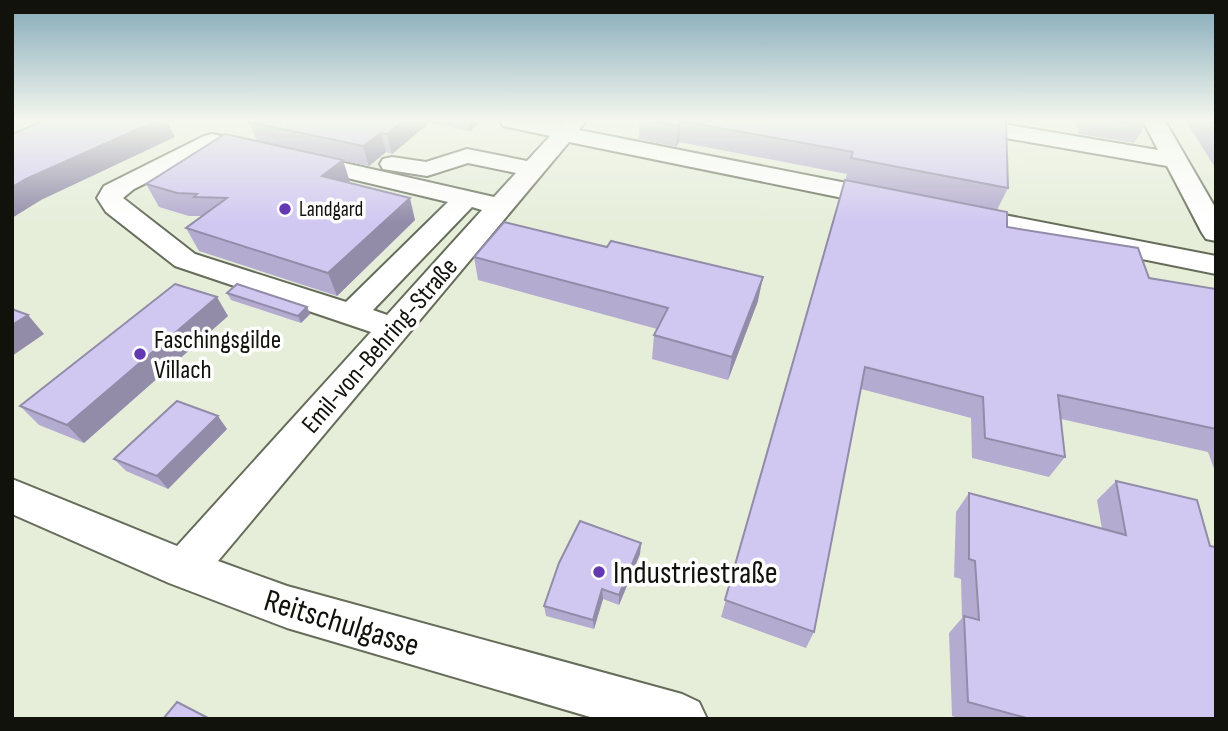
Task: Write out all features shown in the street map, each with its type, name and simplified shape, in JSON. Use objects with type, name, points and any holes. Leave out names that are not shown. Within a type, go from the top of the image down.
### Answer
[{"type":"street","points":[[183,155],[124,184],[113,191],[110,198],[115,205],[185,260],[394,328]]},
{"type":"street","points":[[275,155],[500,206]]},
{"type":"street","points":[[345,155],[415,169],[427,169],[467,156],[533,169]]},
{"type":"street","name":"Emil-von-Behring-Straße","points":[[184,569],[545,155]]},
{"type":"street","points":[[687,155],[915,205]]},
{"type":"street","points":[[1147,155],[1176,160]]},
{"type":"street","points":[[1173,155],[1216,233]]},
{"type":"street","points":[[352,314],[466,198]]},
{"type":"street","points":[[943,211],[1216,265]]},
{"type":"street","name":"Reitschulgasse","points":[[12,496],[184,569],[288,607],[682,719]]},
{"type":"building","points":[[12,155],[80,155],[26,179],[12,187]]},
{"type":"building","points":[[192,155],[321,155],[343,160],[322,176],[410,198],[328,273],[186,228],[227,198],[194,197],[197,194],[177,193],[146,184]]},
{"type":"building","points":[[852,155],[1007,155],[1008,188],[851,158]]},
{"type":"building","points":[[845,180],[1007,212],[1007,227],[1138,248],[1149,278],[1216,289],[1216,429],[1058,395],[1065,457],[985,438],[983,397],[865,367],[814,632],[725,600]]},
{"type":"building","points":[[504,222],[607,247],[611,241],[763,277],[732,357],[654,335],[668,308],[474,257]]},
{"type":"building","points":[[175,284],[217,297],[67,425],[20,406]]},
{"type":"building","points":[[237,284],[307,307],[298,316],[227,293]]},
{"type":"building","points":[[12,309],[28,315],[12,325]]},
{"type":"building","points":[[177,401],[218,416],[157,476],[114,459]]},
{"type":"building","points":[[1116,481],[1197,500],[1210,546],[1216,547],[1216,719],[1030,719],[968,702],[964,616],[979,620],[975,561],[969,559],[969,493],[1126,535]]},
{"type":"building","points":[[580,521],[641,543],[619,595],[602,589],[593,620],[544,606],[559,563]]},
{"type":"building","points":[[177,702],[210,719],[163,719]]},
{"type":"place","name":"Landgard","points":[[285,209]]},
{"type":"place","name":"Faschingsgilde Villach","points":[[140,354]]},
{"type":"place","name":"Industriestraße","points":[[599,572]]}]
